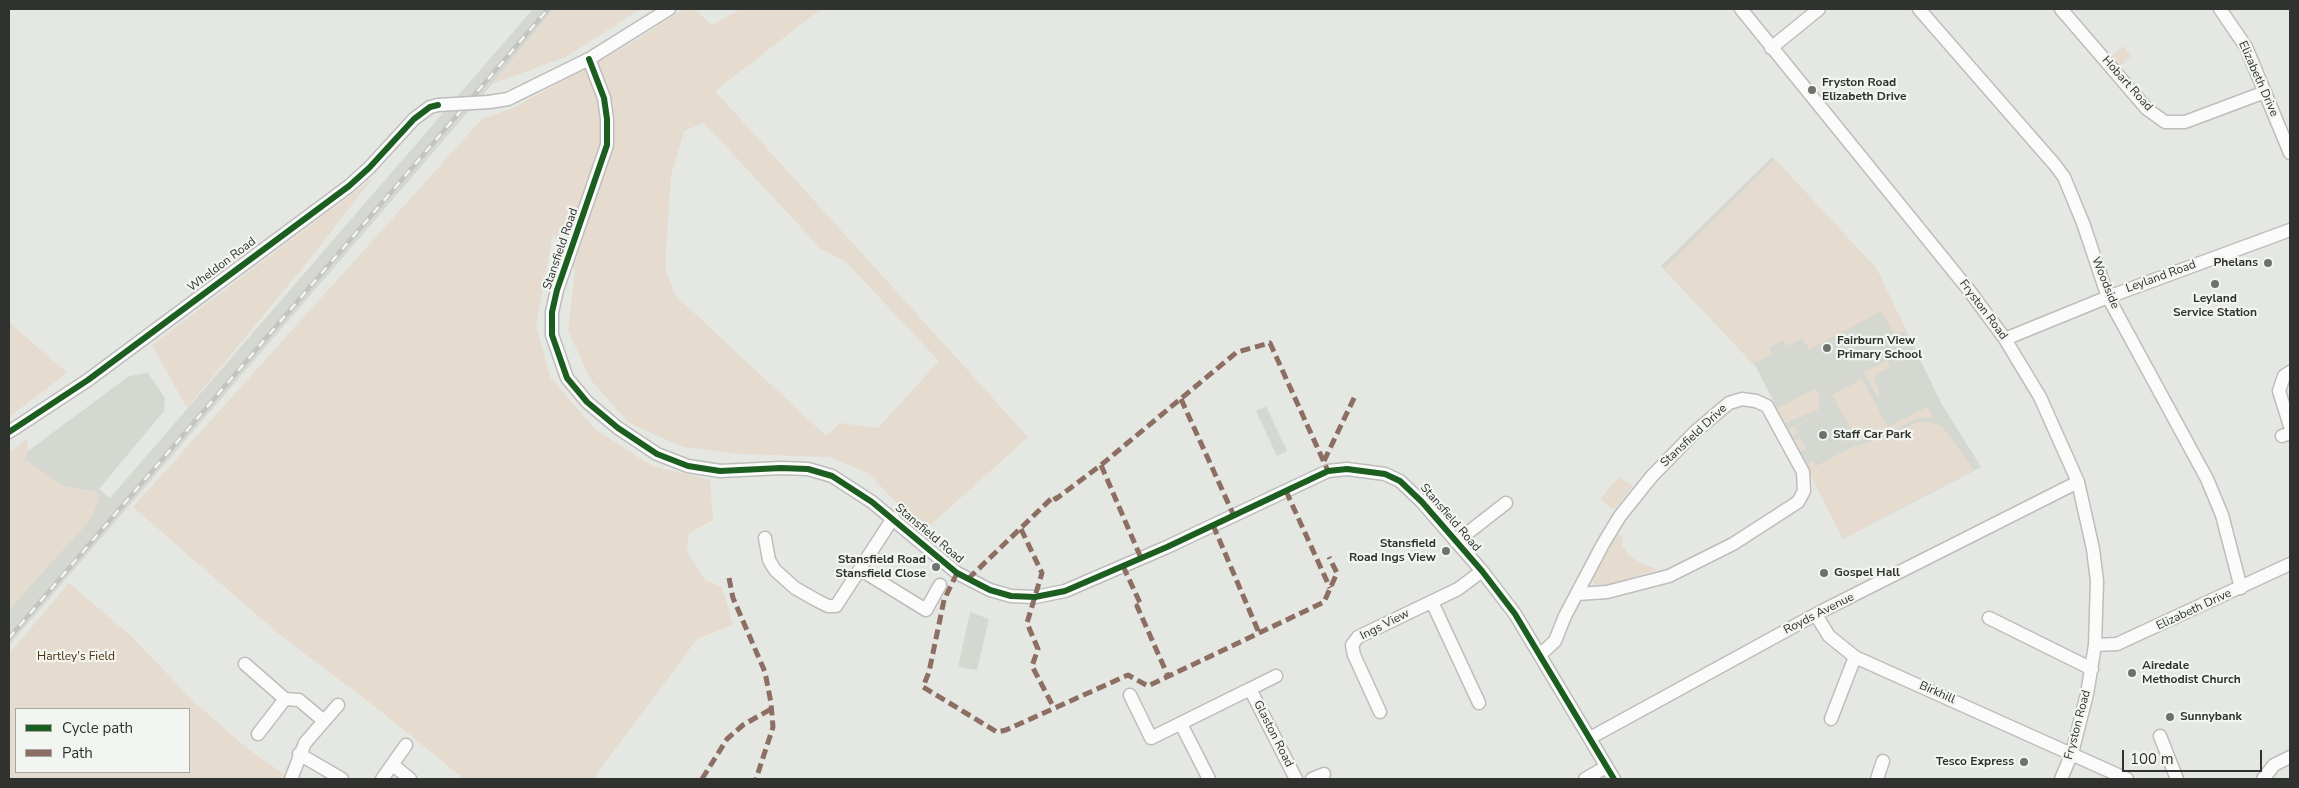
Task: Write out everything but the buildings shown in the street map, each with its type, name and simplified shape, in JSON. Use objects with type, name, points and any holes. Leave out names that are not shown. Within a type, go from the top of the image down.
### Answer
[{"type":"street","name":"Wheldon Road","points":[[9,432],[88,380],[349,186],[369,168],[414,119],[430,108],[438,105],[508,99],[589,59],[669,9]]},
{"type":"street","name":"Fryston Road","points":[[1741,9],[1950,266],[2006,339],[2040,397],[2078,482],[2093,549],[2097,581],[2095,645],[2092,669],[2072,753],[2061,779]]},
{"type":"street","points":[[1771,48],[1819,9]]},
{"type":"street","name":"Woodside","points":[[1919,9],[2049,157],[2064,177],[2083,222],[2108,297],[2207,479],[2222,515],[2241,588]]},
{"type":"street","name":"Hobart Road","points":[[2061,9],[2147,108],[2165,122],[2185,122],[2265,92]]},
{"type":"street","name":"Elizabeth Drive","points":[[2220,9],[2246,47],[2290,153]]},
{"type":"street","name":"Stansfield Road","points":[[589,59],[604,98],[607,119],[607,145],[557,290],[552,312],[552,335],[567,378],[587,402],[618,428],[657,454],[688,466],[720,471],[781,468],[808,469],[832,476],[854,489],[893,518],[957,573],[990,590],[1012,596],[1035,597],[1065,591],[1167,547],[1328,471],[1347,468],[1371,471],[1400,481],[1422,502],[1482,571],[1515,614],[1614,779]]},
{"type":"street","name":"Leyland Road","points":[[2006,339],[2108,297],[2290,230]]},
{"type":"street","points":[[2290,372],[2284,376],[2279,391],[2290,426]]},
{"type":"street","name":"Stansfield Drive","points":[[1540,654],[1555,640],[1577,594],[1603,544],[1624,511],[1652,476],[1696,431],[1729,403],[1742,400],[1756,401],[1767,406],[1803,472],[1804,492],[1798,502],[1733,544],[1669,576],[1607,592],[1577,594]]},
{"type":"street","name":"Royds Avenue","points":[[1590,738],[1816,615],[2078,482]]},
{"type":"street","points":[[1456,542],[1506,503]]},
{"type":"street","points":[[765,538],[770,560],[775,570],[795,588],[828,606],[836,606],[893,518]]},
{"type":"street","name":"Elizabeth Drive","points":[[2095,645],[2117,644],[2290,564]]},
{"type":"street","points":[[860,570],[926,610],[940,585]]},
{"type":"street","name":"Ings View","points":[[1380,712],[1354,655],[1352,645],[1358,638],[1458,589],[1482,571]]},
{"type":"street","points":[[1432,602],[1479,703]]},
{"type":"street","name":"Birkhill","points":[[1816,615],[1829,636],[1855,657],[2127,779]]},
{"type":"street","points":[[1989,618],[2092,669]]},
{"type":"street","points":[[1831,719],[1855,657]]},
{"type":"street","points":[[245,664],[285,699],[299,700],[324,721]]},
{"type":"street","name":"Glaston Road","points":[[1130,695],[1151,738],[1276,676]]},
{"type":"street","name":"Glaston Road","points":[[1250,689],[1296,779]]},
{"type":"street","points":[[258,734],[285,699]]},
{"type":"street","points":[[291,779],[299,754],[305,743],[338,705]]},
{"type":"street","points":[[1181,724],[1209,779]]},
{"type":"street","points":[[2160,736],[2177,779]]},
{"type":"street","points":[[382,779],[406,745]]},
{"type":"street","points":[[299,754],[342,779]]},
{"type":"street","points":[[2263,779],[2274,765],[2290,758]]},
{"type":"street","points":[[1877,779],[1883,760]]},
{"type":"street","points":[[393,766],[410,779]]},
{"type":"street","points":[[1585,779],[1606,767]]},
{"type":"shaded area","points":[[533,9],[554,9],[492,84],[9,645],[9,475],[24,459],[28,451],[129,376],[148,373],[165,398],[164,411],[99,489],[110,498]]},
{"type":"shaded area","name":"Fairburn View Primary School","points":[[1772,157],[1876,268],[1941,403],[1981,467],[1843,539],[1756,367],[1661,266]]},
{"type":"shaded area","points":[[1266,406],[1287,451],[1277,456],[1256,411]]},
{"type":"shaded area","points":[[970,612],[989,619],[977,670],[958,667]]},
{"type":"green space","points":[[554,9],[640,9],[566,57],[492,84]]},
{"type":"green space","points":[[684,9],[694,9],[712,25],[741,9],[821,9],[715,91],[1028,437],[924,531],[868,473],[829,457],[740,454],[683,447],[629,423],[590,379],[568,330],[575,271],[553,234],[536,325],[550,377],[595,429],[652,466],[710,480],[713,520],[689,533],[687,552],[705,580],[722,587],[733,625],[697,639],[593,779],[464,779],[378,709],[280,635],[133,507],[482,119],[513,108],[630,44]],"holes":[[[704,123],[821,249],[845,261],[939,361],[878,428],[840,423],[826,436],[675,295],[665,267],[671,176],[684,131]]]},
{"type":"green space","points":[[2123,46],[2131,56],[2118,68],[2109,58]]},
{"type":"green space","points":[[1775,159],[1876,268],[1907,331],[1896,333],[1892,330],[1881,311],[1809,350],[1803,338],[1787,346],[1783,340],[1769,348],[1772,354],[1753,364],[1664,269]]},
{"type":"green space","points":[[373,178],[309,260],[187,408],[152,345]]},
{"type":"green space","points":[[9,322],[67,373],[9,417]]},
{"type":"green space","points":[[1886,360],[1890,367],[1874,377],[1880,395],[1877,397],[1864,373]]},
{"type":"green space","points":[[1862,379],[1888,427],[1927,407],[1934,417],[1914,419],[1892,432],[1858,441],[1832,395]]},
{"type":"green space","points":[[1815,389],[1819,392],[1819,409],[1786,423],[1785,427],[1776,409]]},
{"type":"green space","points":[[1822,411],[1795,427],[1798,433],[1792,437],[1794,440],[1800,437],[1806,449],[1798,453],[1787,430]]},
{"type":"green space","points":[[1917,422],[1930,422],[1942,426],[1974,470],[1843,539],[1805,465],[1812,461],[1816,466],[1856,445],[1858,446],[1897,432]]},
{"type":"green space","points":[[27,439],[28,451],[24,459],[64,486],[96,492],[99,500],[91,519],[9,610],[9,453]]},
{"type":"green space","points":[[1619,477],[1633,486],[1614,510],[1600,499]]},
{"type":"green space","points":[[1618,534],[1623,536],[1622,545],[1628,554],[1640,563],[1658,569],[1603,588],[1596,587],[1591,579]]},
{"type":"green space","name":"Hartley's Field","points":[[69,583],[131,636],[194,702],[248,749],[285,775],[282,779],[9,779],[9,654]]},
{"type":"railway","points":[[9,638],[548,9]]},
{"type":"marked path","points":[[968,579],[1054,496],[1056,499],[1101,465],[1237,352],[1270,343],[1328,471]]},
{"type":"marked path","points":[[1324,461],[1355,396]]},
{"type":"marked path","points":[[1181,399],[1234,516]]},
{"type":"marked path","points":[[1101,465],[1141,558]]},
{"type":"marked path","points":[[1286,491],[1330,588]]},
{"type":"marked path","points":[[1213,525],[1259,633]]},
{"type":"marked path","points":[[1021,529],[1042,573],[1027,623],[1038,649],[1032,666],[1054,708]]},
{"type":"marked path","points":[[957,573],[944,600],[929,672],[923,687],[997,732],[1006,730],[1128,675],[1148,686],[1324,602],[1337,573],[1329,557]]},
{"type":"marked path","points":[[1123,566],[1141,605],[1137,606],[1168,676]]},
{"type":"marked path","points":[[729,578],[733,598],[765,672],[771,703],[773,727],[756,779]]},
{"type":"marked path","points":[[702,779],[727,739],[743,725],[771,709]]},
{"type":"cycle path","points":[[589,59],[604,98],[607,119],[607,145],[557,290],[552,312],[552,335],[567,378],[587,402],[618,428],[657,454],[688,466],[720,471],[781,468],[808,469],[832,476],[872,502],[957,573],[990,590],[1011,596],[1035,597],[1065,591],[1167,547],[1328,471],[1347,469],[1385,474],[1400,481],[1422,502],[1482,571],[1515,614],[1614,779]]},
{"type":"cycle path","points":[[9,432],[88,380],[349,186],[369,168],[414,119],[430,107],[438,105]]},
{"type":"place","name":"Fryston Road Elizabeth Drive","points":[[1812,90]]},
{"type":"place","name":"Phelans","points":[[2268,263]]},
{"type":"place","name":"Leyland Service Station","points":[[2215,284]]},
{"type":"place","name":"Fairburn View Primary School","points":[[1827,348]]},
{"type":"place","name":"Staff Car Park","points":[[1823,435]]},
{"type":"place","name":"Stansfield Road Ings View","points":[[1446,551]]},
{"type":"place","name":"Stansfield Road Stansfield Close","points":[[936,567]]},
{"type":"place","name":"Gospel Hall","points":[[1824,573]]},
{"type":"place","name":"Airedale Methodist Church","points":[[2132,673]]},
{"type":"place","name":"Sunnybank","points":[[2170,717]]},
{"type":"place","name":"Tesco Express","points":[[2024,762]]}]
